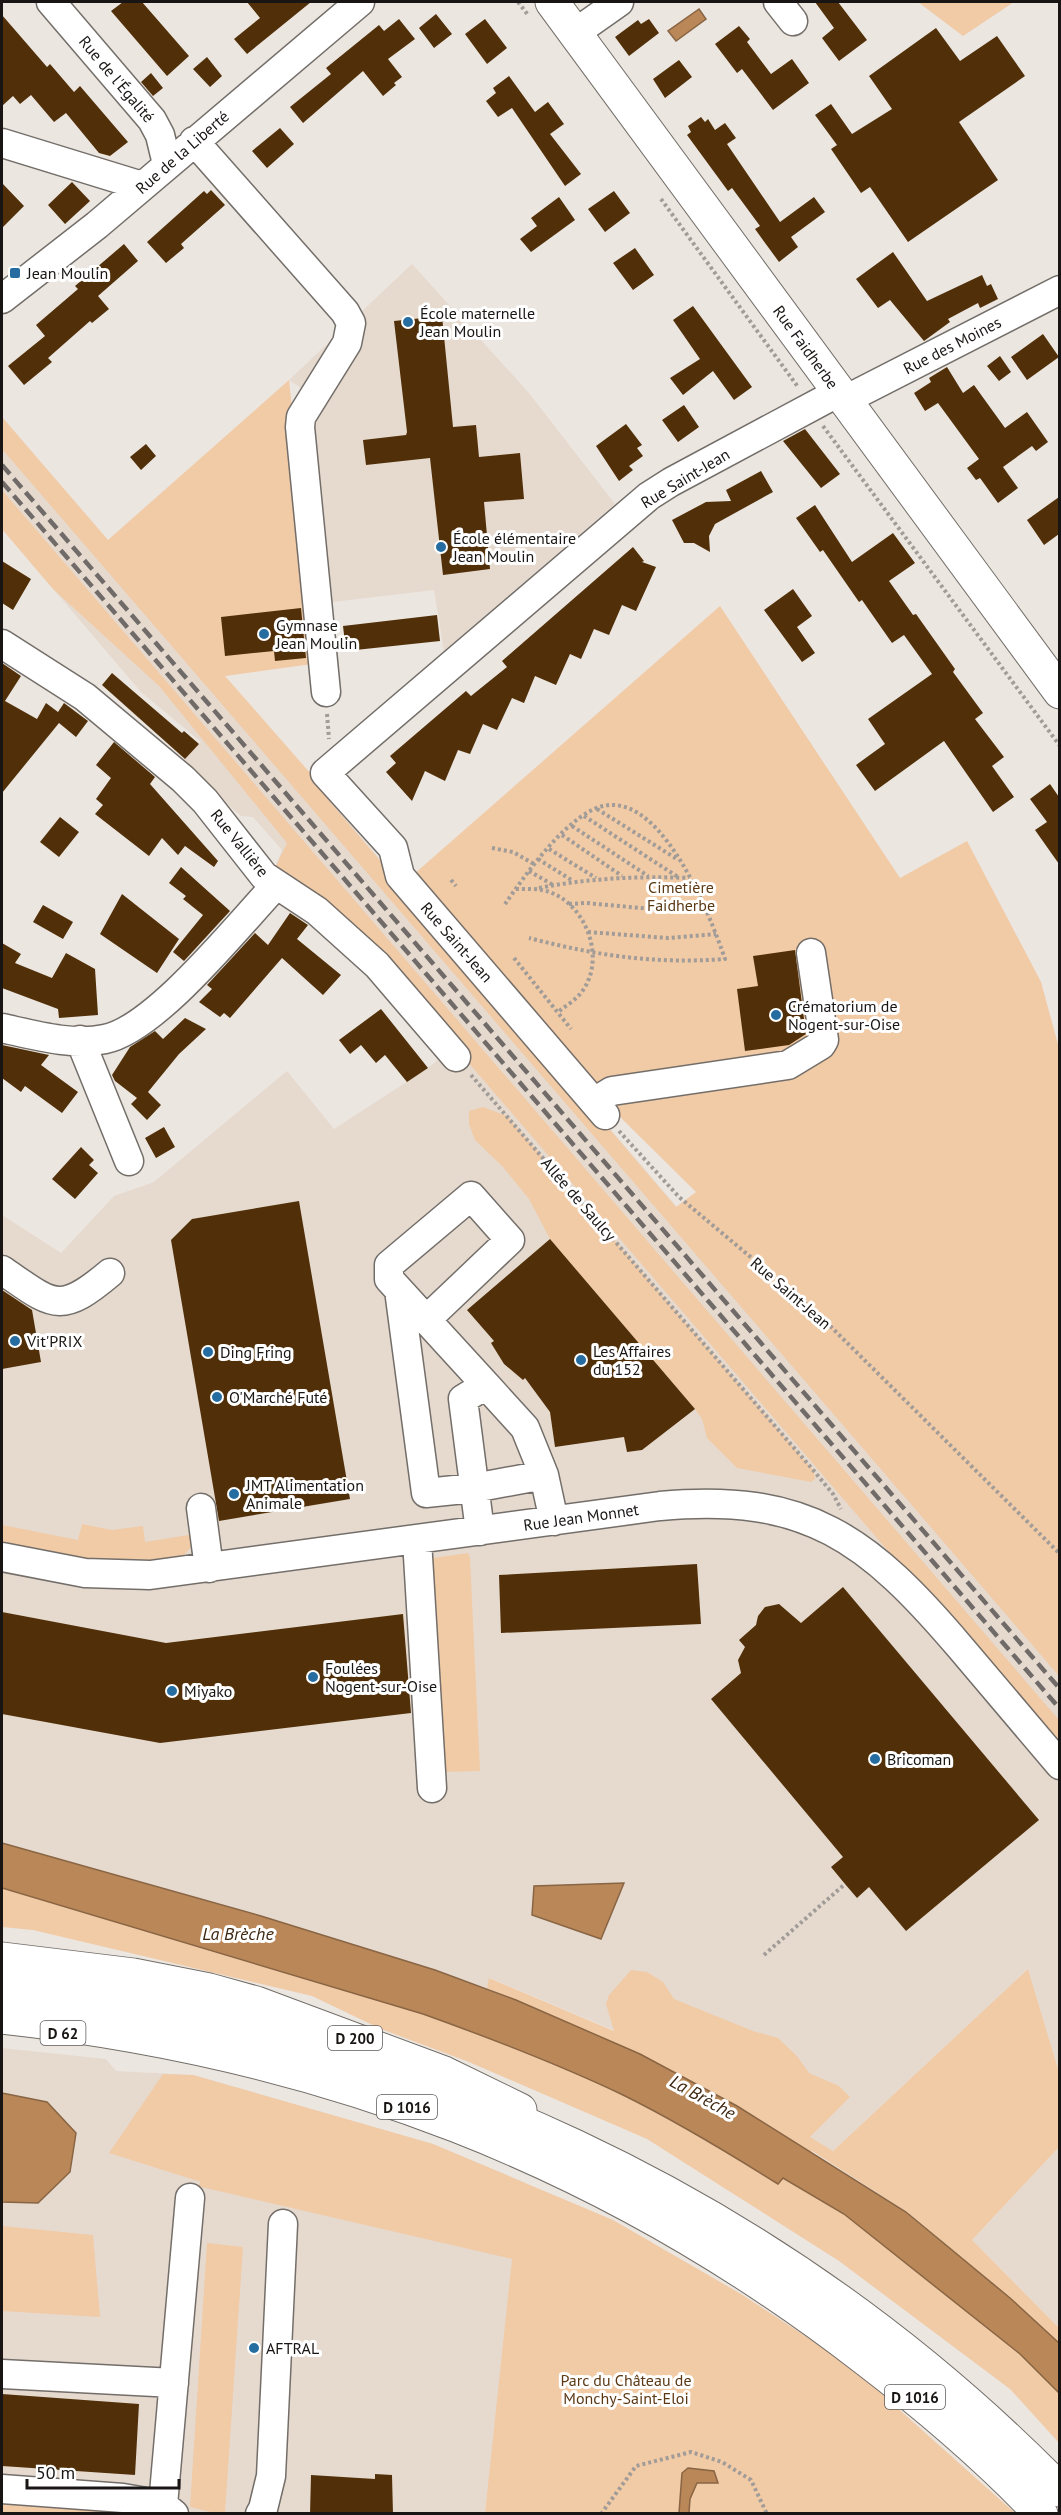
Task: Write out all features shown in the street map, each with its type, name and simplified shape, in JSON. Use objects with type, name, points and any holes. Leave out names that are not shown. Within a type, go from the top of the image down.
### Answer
[{"type":"main road","name":"Rue Faidherbe","points":[[542,11],[575,33],[832,399],[1059,692]]},
{"type":"main road","name":"D 200","points":[[2,1959],[103,1971],[209,1990],[314,2022],[472,2085],[517,2108],[590,2153]]},
{"type":"main road","name":"D 1016","points":[[2,1989],[157,2010],[306,2044],[444,2090],[590,2153],[647,2181],[719,2222],[833,2297],[950,2387],[1054,2494]]},
{"type":"main road","name":"D 1016","points":[[2,2017],[124,2033],[240,2057],[367,2093],[436,2117],[509,2148],[620,2200],[748,2274],[832,2334],[937,2415],[990,2462],[1054,2494]]},
{"type":"main road","name":"D 62","points":[[2,2031],[124,2033]]},
{"type":"street","name":"Rue de l'Égalité","points":[[51,2],[152,120],[160,135],[167,164]]},
{"type":"street","name":"Rue de la Liberté","points":[[2,299],[97,225],[167,164],[199,147],[360,2]]},
{"type":"street","points":[[575,33],[618,2]]},
{"type":"street","points":[[199,147],[345,312],[351,323],[347,343],[301,417],[300,427],[326,692]]},
{"type":"street","points":[[5,150],[142,186]]},
{"type":"street","name":"Rue des Moines","points":[[832,399],[1059,290]]},
{"type":"street","name":"Rue Saint-Jean","points":[[600,1109],[400,876],[393,848],[325,773],[650,496],[671,482],[832,399]]},
{"type":"street","name":"Rue Vallière","points":[[2,644],[72,687],[172,770],[205,801],[257,869],[276,885],[194,974],[150,1015],[122,1034],[112,1038],[80,1041],[54,1039],[2,1028]]},
{"type":"street","points":[[276,885],[317,911],[377,965],[456,1057]]},
{"type":"street","points":[[600,1109],[612,1092],[788,1065],[821,1045],[824,1040],[811,953]]},
{"type":"street","points":[[80,1041],[129,1161]]},
{"type":"street","points":[[426,1320],[510,1240],[471,1196],[389,1264],[389,1279],[426,1320],[525,1428],[544,1475],[554,1521]]},
{"type":"street","points":[[2,1270],[42,1297],[71,1301],[110,1273]]},
{"type":"street","points":[[399,1290],[426,1493],[474,1488],[544,1475]]},
{"type":"street","points":[[480,1531],[463,1400],[486,1385]]},
{"type":"street","name":"Rue Jean Monnet","points":[[2,1557],[85,1573],[166,1574],[660,1506],[725,1503],[795,1516],[849,1539],[887,1568],[915,1595],[1059,1765]]},
{"type":"street","points":[[201,1508],[209,1568]]},
{"type":"street","points":[[417,1540],[432,1788]]},
{"type":"street","points":[[2,1946],[52,1955],[103,1971]]},
{"type":"street","points":[[2,2489],[123,2498],[166,2511],[174,2383],[190,2198]]},
{"type":"street","points":[[260,2514],[271,2476],[283,2224]]},
{"type":"street","points":[[2,2374],[174,2383]]},
{"type":"path","points":[[518,2],[542,11]]},
{"type":"path","points":[[657,193],[832,399],[829,435],[1059,746]]},
{"type":"path","points":[[326,692],[331,768]]},
{"type":"path","points":[[505,904],[538,859],[583,816],[597,808],[622,807],[635,812],[663,836],[690,878],[725,958],[652,961],[592,952],[530,938]]},
{"type":"path","points":[[597,808],[680,861]]},
{"type":"path","points":[[583,816],[679,878]]},
{"type":"path","points":[[572,826],[649,876]]},
{"type":"path","points":[[562,835],[623,877]]},
{"type":"path","points":[[492,848],[513,852],[534,864]]},
{"type":"path","points":[[548,849],[597,879]]},
{"type":"path","points":[[538,859],[574,881]]},
{"type":"path","points":[[529,871],[554,885]]},
{"type":"path","points":[[537,889],[574,881],[623,877],[690,878]]},
{"type":"path","points":[[451,880],[456,885]]},
{"type":"path","points":[[516,889],[552,892],[569,904],[584,920],[592,952],[590,977],[585,988],[558,1012]]},
{"type":"path","points":[[569,904],[586,903],[674,911],[705,908]]},
{"type":"path","points":[[588,932],[668,938],[716,934]]},
{"type":"path","points":[[514,958],[571,1029]]},
{"type":"path","name":"Allée de Saulcy","points":[[456,1057],[833,1494],[843,1515],[849,1539]]},
{"type":"path","name":"Rue Saint-Jean","points":[[600,1109],[679,1197],[815,1311],[1059,1554]]},
{"type":"path","points":[[764,1955],[845,1884]]},
{"type":"path","points":[[602,2514],[636,2466],[691,2452],[722,2462],[751,2480],[767,2514]]},
{"type":"shaded area","name":"École élémentaire Jean Moulin","points":[[412,264],[529,393],[615,504],[444,651],[434,590],[324,603],[310,421],[322,402],[289,380]]},
{"type":"shaded area","points":[[2,417],[1059,1654],[1059,2072],[1028,1969],[833,2151],[656,2048],[490,1978],[487,1988],[261,1916],[2,1843],[2,1215],[61,1253],[114,1196],[154,1182],[287,1071],[334,1129],[428,1068],[455,1046],[273,872],[282,850],[253,817],[241,816],[180,764],[201,742],[141,692],[2,529]]},
{"type":"shaded area","name":"AFTRAL","points":[[2,2048],[106,2059],[116,2071],[193,2075],[433,2144],[526,2183],[485,2513],[2,2514]]},
{"type":"shaded area","points":[[1059,2147],[1059,2328],[972,2240]]},
{"type":"green space","points":[[918,2],[1014,2],[963,36]]},
{"type":"green space","name":"Cimetière Faidherbe","points":[[289,380],[319,663],[225,676],[311,774],[330,802],[676,1207],[696,1192],[614,1111],[413,875],[720,606],[900,878],[967,841],[1041,982],[1059,1048],[1059,1676],[2,449],[2,417],[108,540]]},
{"type":"green space","points":[[2,490],[1059,1720],[1059,1750],[407,991],[273,872],[287,843],[159,686],[53,589],[2,529]]},
{"type":"green space","points":[[483,1107],[507,1116],[814,1471],[815,1479],[811,1482],[737,1468],[707,1438],[702,1419],[695,1409],[550,1239],[529,1199],[503,1167],[475,1140],[469,1124],[469,1111]]},
{"type":"green space","points":[[82,1524],[112,1530],[143,1526],[145,1542],[195,1534],[193,1545],[181,1558],[125,1567],[2,1547],[2,1525],[78,1540]]},
{"type":"green space","points":[[468,1553],[480,1771],[441,1772],[431,1565],[433,1558]]},
{"type":"green space","points":[[2,1888],[423,2014],[473,2032],[623,2095],[721,2148],[778,2183],[783,2178],[844,2214],[1020,2354],[1059,2393],[1059,2443],[1010,2389],[839,2261],[647,2139],[469,2062],[381,2029],[312,1996],[33,1930],[2,1927]]},
{"type":"green space","points":[[1028,1969],[1059,2072],[1059,2147],[972,2240],[1059,2328],[1059,2343],[1010,2298],[907,2212],[812,2151],[810,2153],[737,2106],[640,2054],[487,1988],[489,1978],[614,2031],[606,2004],[609,1995],[631,1970],[647,1972],[663,1982],[674,1999],[753,2031],[778,2038],[797,2056],[809,2073],[839,2086],[850,2097],[810,2137],[833,2151]]},
{"type":"green space","name":"Parc du Château de Monchy-Saint-Eloi","points":[[163,2074],[193,2075],[433,2144],[613,2220],[741,2294],[819,2345],[875,2388],[1015,2513],[485,2513],[512,2259],[197,2186],[201,2182],[109,2153]]},
{"type":"green space","points":[[2,2226],[93,2235],[100,2317],[2,2311]]},
{"type":"green space","points":[[207,2243],[243,2247],[225,2513],[190,2507]]},
{"type":"green space","points":[[2,2499],[113,2510],[121,2513],[2,2513]]},
{"type":"water","points":[[699,9],[706,19],[676,41],[668,31]]},
{"type":"water","name":"La Brèche","points":[[2,1843],[261,1916],[435,1970],[516,2000],[640,2054],[737,2106],[906,2212],[1010,2298],[1059,2343],[1059,2393],[1020,2354],[844,2214],[783,2178],[778,2184],[643,2105],[549,2062],[423,2014],[2,1888]]},
{"type":"water","points":[[624,1883],[601,1939],[532,1915],[534,1886]]},
{"type":"water","points":[[2,2093],[47,2102],[76,2133],[70,2172],[38,2203],[2,2202]]},
{"type":"water","points":[[688,2468],[714,2471],[718,2483],[697,2483],[690,2499],[689,2513],[679,2513],[682,2473]]},
{"type":"building","points":[[123,2],[142,2],[189,56],[167,76],[111,11]]},
{"type":"building","points":[[247,2],[311,2],[247,54],[234,39],[260,18]]},
{"type":"building","points":[[815,2],[838,2],[867,40],[839,61],[822,38],[834,28]]},
{"type":"building","points":[[436,14],[452,34],[434,48],[419,28]]},
{"type":"building","points":[[2,15],[47,67],[50,64],[74,92],[80,86],[128,142],[110,156],[99,153],[66,113],[54,122],[31,95],[20,104],[13,96],[2,106]]},
{"type":"building","points":[[399,19],[415,39],[388,59],[402,77],[394,83],[396,85],[383,96],[363,71],[303,123],[290,107],[331,74],[326,68],[379,25],[384,31]]},
{"type":"building","points":[[485,19],[507,48],[487,64],[465,34]]},
{"type":"building","points":[[649,19],[659,33],[629,56],[615,37],[638,20],[641,24]]},
{"type":"building","points":[[739,26],[750,39],[747,42],[771,74],[792,59],[809,83],[773,110],[742,69],[737,73],[715,44]]},
{"type":"building","points":[[936,28],[960,61],[997,36],[1025,76],[959,122],[998,180],[908,242],[870,187],[861,193],[831,149],[837,145],[815,115],[831,104],[852,134],[892,109],[869,76]]},
{"type":"building","points":[[207,57],[222,76],[210,87],[193,69]]},
{"type":"building","points":[[679,60],[692,77],[665,98],[653,79]]},
{"type":"building","points":[[151,73],[163,88],[153,96],[141,82]]},
{"type":"building","points":[[509,76],[535,112],[548,102],[564,124],[550,134],[581,174],[565,186],[512,108],[498,117],[486,101],[496,93],[493,88]]},
{"type":"building","points":[[701,117],[705,122],[708,119],[715,130],[725,123],[736,138],[727,144],[780,222],[814,197],[825,212],[791,237],[798,247],[779,262],[755,229],[760,226],[732,188],[728,191],[687,135],[691,132],[688,126]]},
{"type":"building","points":[[280,128],[294,144],[267,168],[252,151]]},
{"type":"building","points":[[72,182],[90,201],[65,224],[48,205]]},
{"type":"building","points":[[2,183],[24,206],[2,228]]},
{"type":"building","points":[[211,190],[225,205],[181,244],[184,248],[166,263],[147,242],[204,191],[207,194]]},
{"type":"building","points":[[614,191],[630,213],[605,232],[588,209]]},
{"type":"building","points":[[559,197],[575,220],[531,252],[520,239],[537,226],[531,218]]},
{"type":"building","points":[[124,244],[138,261],[98,296],[109,309],[92,323],[90,321],[48,358],[52,362],[24,385],[8,366],[45,336],[36,325],[78,289],[75,286]]},
{"type":"building","points":[[635,248],[654,275],[633,290],[613,263]]},
{"type":"building","points":[[893,252],[927,301],[982,275],[987,286],[991,284],[998,299],[980,308],[978,303],[948,319],[950,322],[924,341],[890,300],[878,308],[856,279]]},
{"type":"building","points":[[693,306],[752,387],[734,400],[713,371],[683,395],[670,378],[700,359],[673,320]]},
{"type":"building","points":[[442,316],[453,427],[476,425],[479,457],[520,453],[524,499],[484,502],[490,569],[443,575],[430,458],[366,465],[363,440],[406,435],[407,432],[394,321]]},
{"type":"building","points":[[1043,334],[1059,357],[1027,380],[1011,357]]},
{"type":"building","points":[[1000,356],[1011,372],[999,381],[987,366]]},
{"type":"building","points":[[947,367],[963,393],[974,385],[1005,428],[1027,412],[1048,442],[1036,451],[1032,446],[1003,467],[1018,488],[998,503],[980,478],[976,480],[967,468],[979,459],[938,403],[925,411],[914,393],[931,382],[929,378]]},
{"type":"building","points":[[684,405],[699,427],[678,442],[662,420]]},
{"type":"building","points":[[626,424],[642,445],[637,448],[643,456],[629,466],[633,470],[619,481],[596,446]]},
{"type":"building","points":[[805,429],[840,474],[821,488],[783,441]]},
{"type":"building","points":[[146,444],[156,456],[141,470],[130,457]]},
{"type":"building","points":[[761,471],[773,492],[715,524],[709,536],[710,552],[694,543],[684,543],[672,520],[706,502],[731,501],[726,490]]},
{"type":"building","points":[[1059,497],[1059,534],[1044,545],[1027,520]]},
{"type":"building","points":[[815,505],[852,562],[893,533],[915,563],[889,581],[913,615],[916,614],[955,669],[953,672],[983,713],[975,719],[1004,757],[992,766],[1014,797],[993,812],[944,741],[875,791],[856,765],[885,744],[868,719],[932,674],[904,635],[892,643],[862,600],[859,602],[823,550],[820,552],[796,518]]},
{"type":"building","points":[[633,547],[644,561],[642,562],[656,567],[636,611],[622,605],[609,635],[594,629],[581,659],[570,654],[556,685],[535,676],[524,703],[512,698],[497,730],[483,724],[470,754],[458,750],[445,781],[425,771],[412,801],[386,772],[396,763],[390,756],[466,691],[471,696],[507,667],[502,661]]},
{"type":"building","points":[[2,561],[31,579],[13,610],[2,603]]},
{"type":"building","points":[[793,589],[812,616],[797,627],[815,653],[802,662],[764,610]]},
{"type":"building","name":"Gymnase Jean Moulin","points":[[301,608],[306,658],[275,661],[274,651],[225,656],[221,617]]},
{"type":"building","points":[[437,615],[440,641],[346,651],[343,626]]},
{"type":"building","points":[[2,663],[21,676],[5,701],[37,719],[46,703],[58,712],[64,703],[88,721],[76,737],[59,723],[2,793]]},
{"type":"building","points":[[112,673],[182,733],[184,731],[199,744],[185,759],[102,685]]},
{"type":"building","points":[[114,742],[155,777],[150,784],[218,861],[214,867],[185,846],[178,855],[162,838],[149,856],[95,814],[103,805],[96,799],[111,778],[96,765]]},
{"type":"building","points":[[1050,784],[1059,797],[1059,864],[1035,830],[1047,822],[1030,799]]},
{"type":"building","points":[[60,817],[79,832],[59,857],[40,842]]},
{"type":"building","points":[[181,867],[230,911],[184,961],[173,952],[203,915],[183,899],[186,896],[169,883]]},
{"type":"building","points":[[122,894],[179,939],[157,973],[100,934]]},
{"type":"building","points":[[43,905],[73,922],[63,939],[33,922]]},
{"type":"building","points":[[290,913],[308,925],[297,939],[341,975],[323,995],[282,958],[230,1018],[224,1013],[220,1017],[199,1002],[212,989],[207,985],[255,933],[268,945]]},
{"type":"building","points":[[2,943],[21,954],[15,963],[52,978],[66,953],[95,969],[98,1015],[59,1018],[58,1009],[2,988]]},
{"type":"building","name":"Crématorium de Nogent-sur-Oise","points":[[795,950],[806,1034],[789,1045],[745,1051],[737,989],[758,986],[753,956]]},
{"type":"building","points":[[381,1009],[428,1068],[407,1082],[385,1055],[376,1063],[361,1045],[350,1054],[339,1040]]},
{"type":"building","points":[[185,1018],[206,1029],[179,1054],[148,1092],[161,1105],[147,1120],[131,1104],[137,1098],[115,1081],[112,1075],[130,1047],[155,1031],[163,1039]]},
{"type":"building","points":[[2,1045],[49,1055],[41,1065],[78,1092],[62,1113],[25,1086],[21,1092],[2,1078]]},
{"type":"building","points":[[164,1127],[175,1147],[156,1158],[145,1138]]},
{"type":"building","points":[[81,1147],[94,1160],[89,1165],[98,1173],[75,1199],[52,1179]]},
{"type":"building","points":[[299,1201],[350,1499],[219,1521],[171,1240],[192,1219]]},
{"type":"building","name":"Les Affaires du 152","points":[[550,1239],[695,1409],[642,1450],[627,1452],[624,1437],[555,1447],[550,1412],[525,1378],[523,1380],[504,1364],[491,1343],[494,1341],[467,1310]]},
{"type":"building","points":[[2,1290],[32,1310],[41,1362],[2,1369]]},
{"type":"building","points":[[697,1564],[701,1624],[501,1633],[499,1575]]},
{"type":"building","name":"Bricoman","points":[[843,1587],[1039,1820],[906,1931],[869,1887],[857,1898],[845,1884],[831,1867],[843,1857],[711,1699],[741,1673],[738,1660],[745,1647],[739,1640],[756,1625],[758,1616],[765,1607],[779,1604],[801,1623]]},
{"type":"building","points":[[2,1612],[166,1643],[403,1614],[411,1713],[160,1743],[2,1714]]},
{"type":"building","points":[[2,2394],[139,2404],[135,2475],[2,2466]]},
{"type":"building","points":[[375,2474],[392,2475],[393,2514],[310,2514],[311,2475],[375,2479]]},
{"type":"railway","points":[[2,465],[1060,1689]]},
{"type":"railway","points":[[2,482],[1060,1709]]},
{"type":"place","name":"Jean Moulin","points":[[15,273]]},
{"type":"place","name":"École maternelle Jean Moulin","points":[[408,322]]},
{"type":"place","name":"École élémentaire Jean Moulin","points":[[441,547]]},
{"type":"place","name":"Gymnase Jean Moulin","points":[[264,634]]},
{"type":"place","name":"Crématorium de Nogent-sur-Oise","points":[[776,1015]]},
{"type":"place","name":"Vit'PRIX","points":[[15,1341]]},
{"type":"place","name":"Ding Fring","points":[[208,1352]]},
{"type":"place","name":"Les Affaires du 152","points":[[581,1360]]},
{"type":"place","name":"O'Marché Futé","points":[[217,1397]]},
{"type":"place","name":"JMT Alimentation Animale","points":[[234,1494]]},
{"type":"place","name":"Foulées Nogent-sur-Oise","points":[[313,1677]]},
{"type":"place","name":"Miyako","points":[[172,1691]]},
{"type":"place","name":"Bricoman","points":[[875,1759]]},
{"type":"place","name":"AFTRAL","points":[[254,2348]]}]
